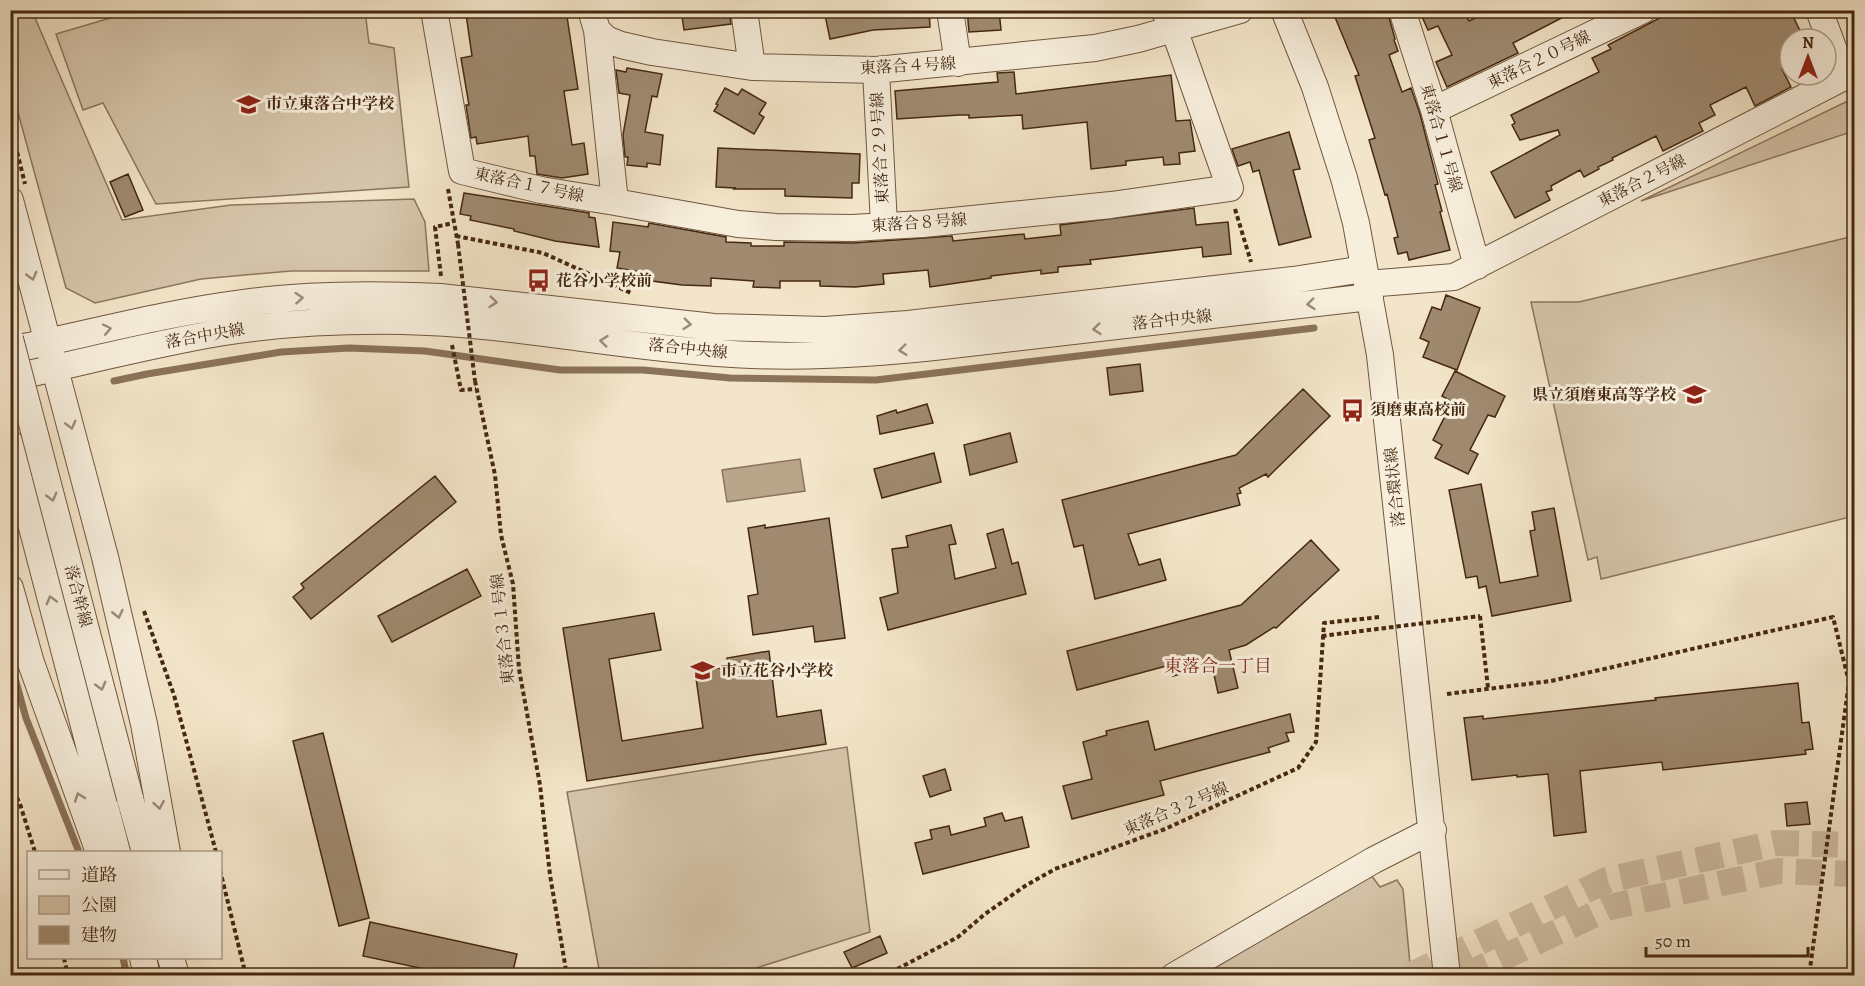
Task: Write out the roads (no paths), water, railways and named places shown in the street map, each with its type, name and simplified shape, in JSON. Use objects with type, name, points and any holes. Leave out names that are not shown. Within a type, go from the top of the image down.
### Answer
[{"type":"street","name":"東落合１７号線","points":[[434,10],[462,171],[541,190],[615,202]]},
{"type":"street","points":[[744,10],[752,67]]},
{"type":"street","points":[[950,10],[958,63]]},
{"type":"street","name":"東落合４号線","points":[[594,20],[606,39],[652,52],[752,67],[876,70],[1095,48],[1169,20],[1240,10]]},
{"type":"street","name":"落合環状線","points":[[1284,10],[1315,87],[1344,178],[1380,355],[1447,975]]},
{"type":"street","name":"東落合１１号線","points":[[1402,10],[1434,111],[1477,266]]},
{"type":"street","name":"東落合２０号線","points":[[1434,111],[1643,10]]},
{"type":"street","name":"東落合２号線","points":[[1367,284],[1454,277],[1849,75],[1819,10]]},
{"type":"street","points":[[594,20],[615,202]]},
{"type":"street","name":"東落合８号線","points":[[615,202],[738,224],[852,228],[923,224],[1111,205],[1230,188],[1169,20]]},
{"type":"street","name":"東落合２９号線","points":[[876,70],[884,225]]},
{"type":"street","points":[[10,200],[50,342],[105,557],[142,712],[167,851]]},
{"type":"street","name":"落合中央線","points":[[10,350],[147,320],[242,303],[310,297],[359,295],[440,297],[724,328],[794,330],[858,329],[1293,280],[1367,284]]},
{"type":"street","name":"落合中央線","points":[[10,378],[190,338],[297,323],[360,321],[440,323],[716,353],[814,356],[922,348],[1367,284]]},
{"type":"street","name":"落合幹線","points":[[10,339],[145,851]]},
{"type":"street","name":"落合幹線","points":[[10,443],[117,851]]},
{"type":"street","points":[[10,588],[31,663],[99,851]]},
{"type":"street","points":[[1174,975],[1374,860],[1433,830]]},
{"type":"street","points":[[143,959],[147,975]]},
{"type":"street","points":[[172,959],[176,975]]},
{"type":"waterway","points":[[114,381],[281,352],[349,348],[425,351],[560,370],[643,370],[730,378],[876,380],[1314,328]]},
{"type":"waterway","points":[[10,660],[26,718],[79,851]]},
{"type":"waterway","points":[[123,959],[127,976]]},
{"type":"tunnel","points":[[1409,976],[1607,880],[1776,843],[1854,845]]},
{"type":"tunnel","points":[[1464,976],[1610,907],[1779,871],[1854,874]]},
{"type":"place","name":"市立東落合中学校","points":[[248,104]]},
{"type":"place","name":"花谷小学校前","points":[[538,281]]},
{"type":"place","name":"県立須磨東高等学校","points":[[1694,395]]},
{"type":"place","name":"須磨東高校前","points":[[1352,410]]},
{"type":"place","name":"市立花谷小学校","points":[[703,671]]},
{"type":"district","name":"東落合一丁目","points":[[1218,666]]}]
